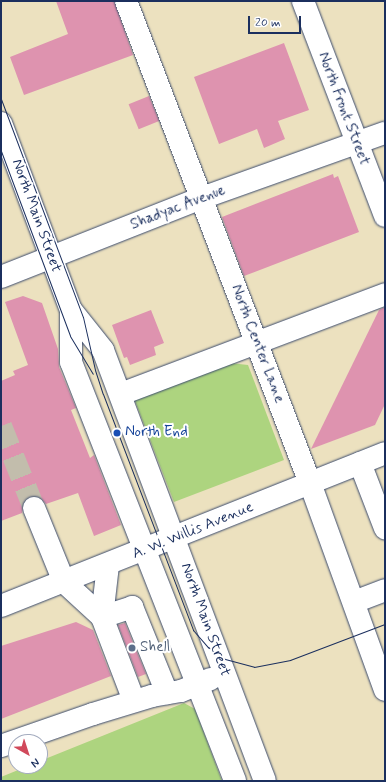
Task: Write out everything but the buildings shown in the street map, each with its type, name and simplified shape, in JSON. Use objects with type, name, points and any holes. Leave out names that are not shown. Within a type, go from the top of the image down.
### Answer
[{"type":"street","name":"North Center Lane","points":[[126,1],[310,483],[385,690]]},
{"type":"street","name":"North Front Street","points":[[303,1],[356,144],[385,216]]},
{"type":"street","name":"North Main Street","points":[[1,123],[71,310],[103,350],[121,394],[265,781]]},
{"type":"street","name":"Shadyac Avenue","points":[[1,276],[202,198],[385,133]]},
{"type":"street","points":[[121,394],[385,294]]},
{"type":"street","name":"North Main Street","points":[[71,310],[71,362],[235,781]]},
{"type":"street","points":[[376,455],[385,528]]},
{"type":"street","name":"A. W. Willis Avenue","points":[[1,606],[146,551],[376,455]]},
{"type":"street","points":[[34,508],[64,582],[102,617],[134,701]]},
{"type":"street","points":[[102,617],[108,565]]},
{"type":"street","points":[[354,602],[385,590]]},
{"type":"street","points":[[102,617],[132,607],[167,693]]},
{"type":"street","points":[[1,746],[134,701],[167,693],[225,674]]},
{"type":"green space","points":[[221,362],[248,365],[284,460],[174,502],[133,396]]},
{"type":"green space","points":[[184,703],[195,709],[222,781],[1,781],[1,777],[8,774],[48,774],[48,758]]},
{"type":"tunnel","points":[[1,426],[34,508]]},
{"type":"tram line","points":[[1,99],[83,317],[95,370],[103,394],[193,630],[208,647],[225,659],[254,667],[290,660],[385,624]]},
{"type":"tram line","points":[[1,151],[70,336],[93,374]]},
{"type":"place","name":"North End","points":[[117,433]]},
{"type":"place","name":"Shell","points":[[132,648]]}]
